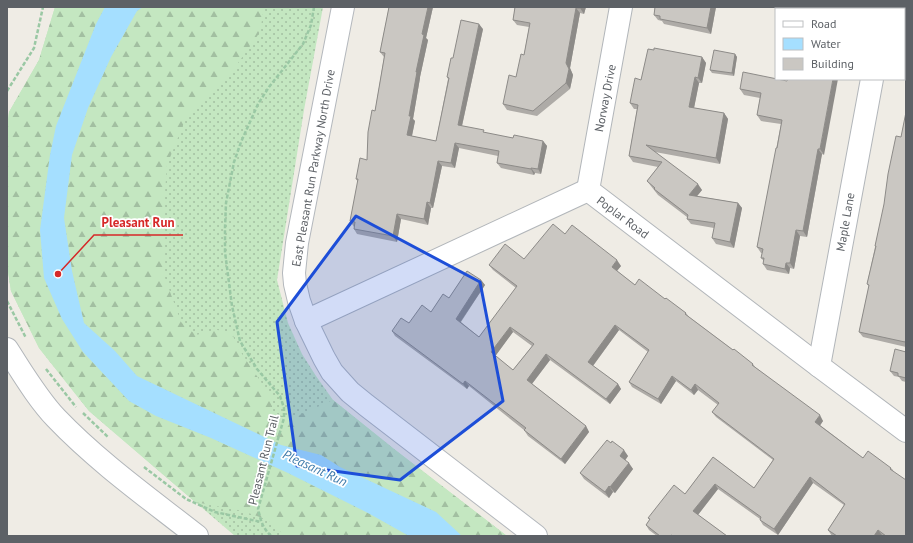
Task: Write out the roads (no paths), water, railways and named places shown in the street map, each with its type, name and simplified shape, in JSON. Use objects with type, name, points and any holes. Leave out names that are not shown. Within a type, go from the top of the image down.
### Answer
[{"type":"street","name":"East Pleasant Run Parkway North Drive","points":[[343,7],[297,243],[294,273],[295,284],[306,321],[332,372],[350,392],[536,536]]},
{"type":"street","name":"Norway Drive","points":[[588,190],[622,7]]},
{"type":"street","name":"Maple Lane","points":[[819,366],[872,80]]},
{"type":"street","name":"Poplar Road","points":[[306,321],[588,190],[906,431]]},
{"type":"street","points":[[9,355],[56,418],[93,453],[197,536]]},
{"type":"water","name":"Pleasant Run","points":[[105,7],[143,7],[137,11],[111,57],[88,108],[72,155],[64,218],[72,271],[84,323],[115,351],[137,376],[281,445],[321,455],[340,467],[436,512],[462,536],[409,536],[368,513],[288,473],[211,438],[156,416],[129,401],[83,352],[62,319],[44,278],[40,230],[50,155],[56,126],[96,24]]},
{"type":"place","name":"Pleasant Run","points":[[58,274]]}]
